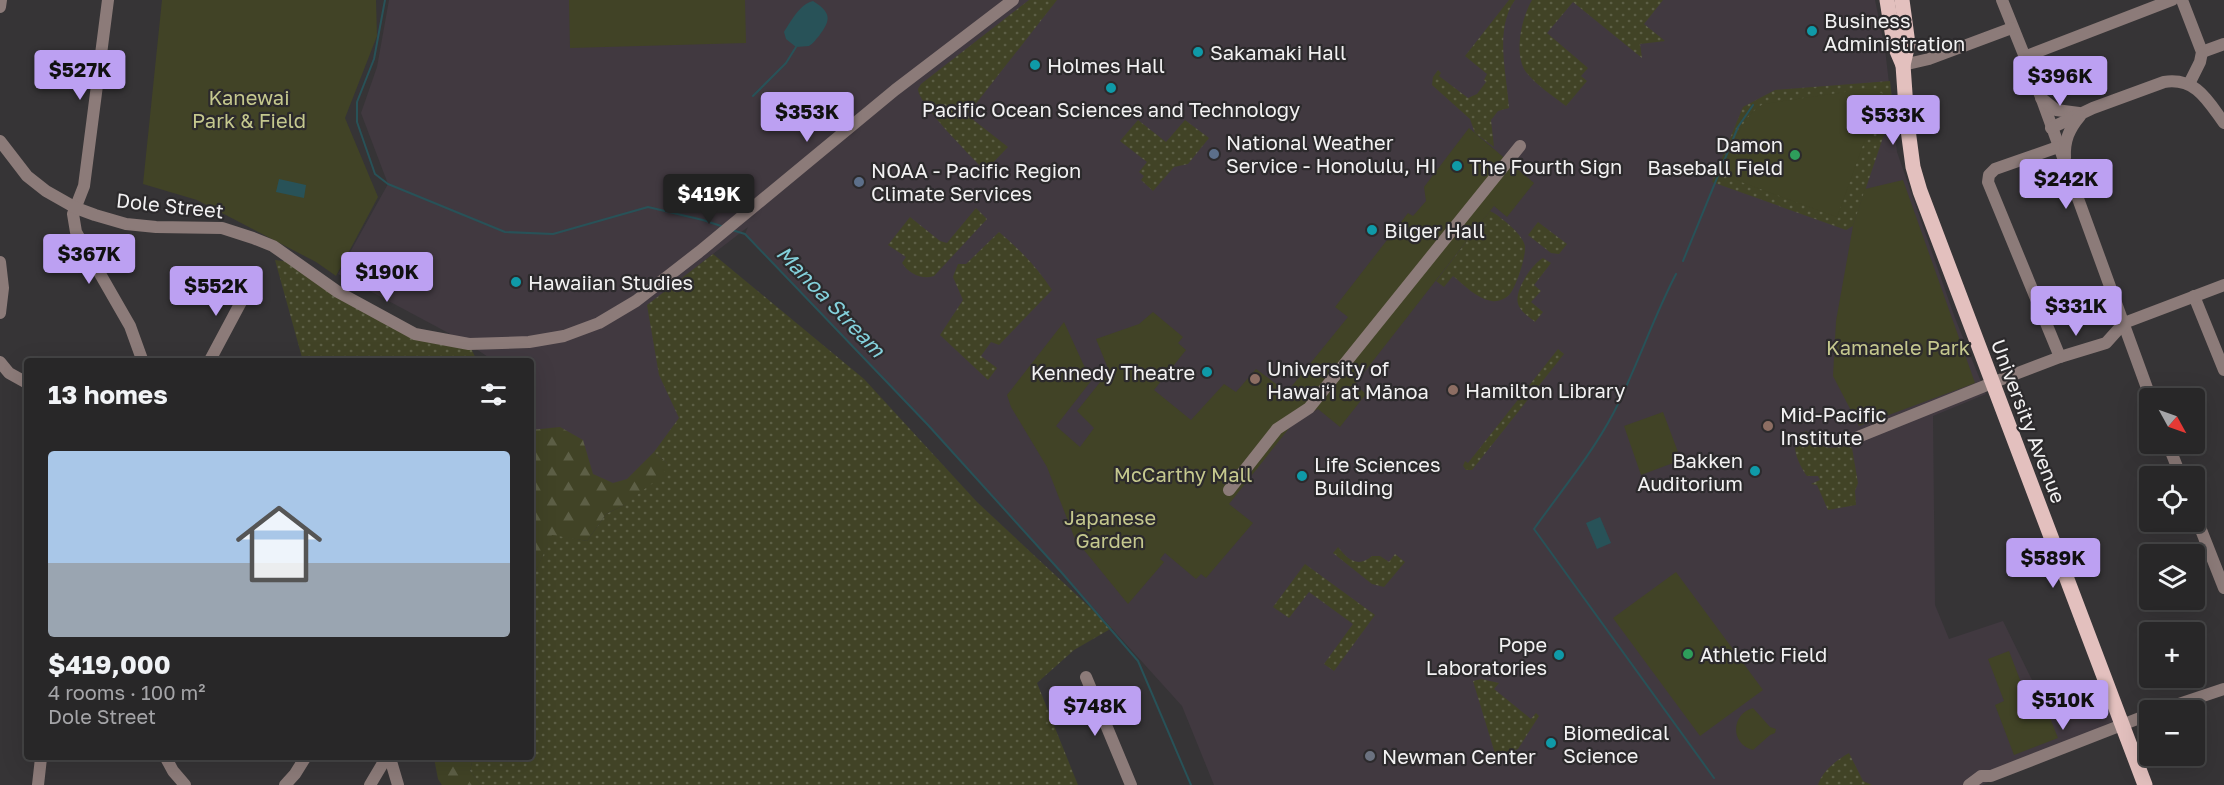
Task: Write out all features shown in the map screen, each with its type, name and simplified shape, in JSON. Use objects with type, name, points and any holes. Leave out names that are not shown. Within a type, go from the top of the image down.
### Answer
[{"type":"main road","name":"University Avenue","points":[[1887,0],[1894,44],[1904,65]]},
{"type":"main road","name":"University Avenue","points":[[1902,0],[1908,44],[1904,65],[1907,122],[1913,167],[2145,785]]},
{"type":"street","points":[[0,7],[1,0]]},
{"type":"street","points":[[108,0],[84,186],[73,214],[76,232],[130,326],[142,358]]},
{"type":"street","name":"Dole Street","points":[[0,141],[27,176],[51,194],[76,208],[126,224],[222,228],[253,238],[273,246],[338,292],[415,334],[469,345],[529,342],[564,336],[599,323],[636,301],[699,252],[895,90],[1013,0]]},
{"type":"street","points":[[2002,0],[2041,97],[2147,388]]},
{"type":"street","points":[[2024,57],[2172,0]]},
{"type":"street","points":[[2182,0],[2202,52],[2200,62],[2189,84]]},
{"type":"street","points":[[1904,65],[1929,59],[2012,28]]},
{"type":"street","points":[[2202,52],[2224,44]]},
{"type":"street","points":[[2051,128],[2083,113],[2164,82],[2175,81],[2189,84],[2205,96],[2224,123]]},
{"type":"street","points":[[2041,97],[2056,110],[2083,113]]},
{"type":"street","points":[[2066,168],[2067,138],[2072,126],[2083,113]]},
{"type":"street","points":[[1229,490],[1277,429],[1304,412],[1314,402],[1520,146]]},
{"type":"street","points":[[2058,147],[1997,168],[1990,174],[1988,182],[2060,357]]},
{"type":"street","points":[[0,264],[3,288],[0,313]]},
{"type":"street","points":[[2106,343],[2124,323],[2224,285]]},
{"type":"street","points":[[211,358],[249,287]]},
{"type":"street","points":[[2194,296],[2224,370]]},
{"type":"street","points":[[1858,437],[2060,357],[2106,343],[2132,348]]},
{"type":"street","points":[[0,362],[9,373],[24,381]]},
{"type":"street","points":[[2202,532],[2224,588]]},
{"type":"street","points":[[1086,677],[1131,785]]},
{"type":"street","points":[[2191,700],[2224,689]]},
{"type":"street","points":[[1969,785],[1982,776],[1991,776],[2139,718]]},
{"type":"street","points":[[41,760],[39,779],[51,785]]},
{"type":"street","points":[[167,760],[184,785]]},
{"type":"street","points":[[285,785],[304,760]]},
{"type":"street","points":[[370,785],[387,760]]},
{"type":"street","points":[[389,760],[398,785]]},
{"type":"shaded area","name":"University of Hawaiʻi at Mānoa","points":[[389,0],[1875,0],[1885,49],[1897,152],[1955,318],[1986,394],[1933,416],[1935,605],[1949,639],[2003,621],[2031,678],[2052,713],[2064,709],[2062,704],[2105,689],[2120,718],[1982,785],[1214,785],[1182,706],[928,425],[745,234],[748,227],[700,264],[720,439],[624,505],[534,475],[534,358],[488,358],[469,344],[338,274],[388,184],[361,113],[377,67]]},
{"type":"green space","name":"Kanewai Park & Field","points":[[162,0],[376,0],[377,36],[345,118],[378,197],[336,276],[316,262],[197,200],[143,184]]},
{"type":"green space","points":[[569,0],[745,0],[746,43],[570,48]]},
{"type":"green space","points":[[1029,0],[1057,0],[967,115],[1008,147],[985,171],[936,118],[920,96],[918,89],[921,84]]},
{"type":"green space","points":[[1509,0],[1515,0],[1505,24],[1503,52],[1509,108],[1498,111],[1491,120],[1494,147],[1475,133],[1470,119],[1432,85],[1433,77],[1438,70],[1441,73],[1439,76],[1468,98],[1477,94],[1486,82],[1484,80],[1487,74],[1465,56]]},
{"type":"green space","points":[[1532,0],[1663,0],[1644,24],[1665,41],[1640,44],[1642,58],[1573,2],[1547,33],[1588,68],[1581,76],[1587,81],[1566,106],[1535,81],[1522,64],[1520,36]]},
{"type":"green space","name":"Damon Baseball Field","points":[[1890,81],[1893,108],[1853,226],[1846,230],[1712,182],[1743,107],[1775,90]]},
{"type":"green space","name":"Damon Baseball Field","points":[[1866,89],[1882,93],[1837,217],[1741,182],[1724,172],[1742,125],[1763,104]]},
{"type":"green space","points":[[1138,120],[1166,142],[1185,120],[1209,138],[1188,164],[1174,167],[1153,191],[1141,180],[1144,176],[1139,172],[1147,162],[1120,141]]},
{"type":"green space","name":"McCarthy Mall","points":[[1469,128],[1534,183],[1507,217],[1494,206],[1355,384],[1366,394],[1340,427],[1318,409],[1294,422],[1229,504],[1253,523],[1206,578],[1201,574],[1196,579],[1165,553],[1160,559],[1164,562],[1128,604],[1075,539],[1047,467],[1011,407],[1007,395],[1064,322],[1091,381],[1056,426],[1080,447],[1094,428],[1077,411],[1109,371],[1096,339],[1139,324],[1153,312],[1183,337],[1178,343],[1186,350],[1154,390],[1191,420],[1224,384],[1236,392],[1256,369],[1287,392],[1348,317],[1335,307],[1408,213],[1413,216],[1426,201],[1424,187]]},
{"type":"green space","name":"Kamanele Park","points":[[1903,180],[1975,383],[1859,426],[1833,376],[1836,321],[1853,226],[1865,189]]},
{"type":"green space","points":[[976,208],[987,219],[934,276],[920,277],[912,273],[902,263],[906,257],[888,245],[910,217],[940,241],[947,243]]},
{"type":"green space","points":[[1490,211],[1505,221],[1521,237],[1525,247],[1515,286],[1509,295],[1499,301],[1486,300],[1476,295],[1453,276],[1444,287],[1436,281]]},
{"type":"green space","points":[[1538,222],[1567,244],[1559,254],[1551,253],[1528,235]]},
{"type":"green space","points":[[999,232],[1028,259],[1052,290],[999,345],[991,342],[981,356],[997,368],[988,380],[940,335],[963,300],[953,277],[958,264],[966,264]]},
{"type":"green space","points":[[713,254],[864,379],[977,502],[1112,628],[1074,650],[1037,683],[1078,785],[481,785],[470,771],[473,760],[534,760],[534,575],[552,534],[587,541],[606,514],[624,505],[667,463],[654,452],[679,418],[659,375],[647,305]]},
{"type":"green space","points":[[1543,258],[1551,263],[1534,285],[1541,291],[1531,302],[1543,312],[1535,322],[1520,308],[1518,296],[1528,273]]},
{"type":"green space","points":[[275,260],[299,263],[415,334],[469,344],[476,358],[302,358]]},
{"type":"green space","points":[[1558,349],[1564,354],[1472,470],[1466,470],[1463,466],[1465,461],[1468,463]]},
{"type":"green space","points":[[1663,412],[1681,460],[1641,475],[1624,426]]},
{"type":"green space","points":[[560,427],[583,440],[593,474],[613,483],[627,479],[654,452],[667,463],[664,474],[624,505],[606,514],[587,541],[552,535],[534,575],[534,430]]},
{"type":"green space","points":[[1806,431],[1824,447],[1847,446],[1852,448],[1858,483],[1855,491],[1856,505],[1828,510],[1817,485],[1811,484],[1820,480],[1818,476],[1807,476],[1797,457],[1796,437]]},
{"type":"green space","points":[[1338,547],[1349,559],[1358,562],[1372,556],[1380,556],[1389,562],[1395,554],[1405,562],[1384,587],[1372,584],[1333,553]]},
{"type":"green space","points":[[1305,564],[1375,615],[1334,671],[1324,664],[1353,624],[1309,592],[1289,618],[1273,607]]},
{"type":"green space","name":"Athletic Field","points":[[1676,572],[1763,690],[1700,736],[1613,618]]},
{"type":"green space","points":[[2009,651],[2025,693],[2038,688],[2058,738],[2014,755],[1995,705],[2004,701],[1988,659]]},
{"type":"green space","points":[[1481,679],[1499,683],[1494,689],[1531,719],[1536,713],[1539,716],[1518,749],[1496,757],[1473,681]]},
{"type":"green space","points":[[1753,708],[1770,727],[1776,729],[1775,733],[1753,750],[1740,742],[1736,729],[1740,716]]},
{"type":"green space","points":[[1849,753],[1863,781],[1872,785],[1818,785],[1826,771]]},
{"type":"green space","points":[[434,760],[473,760],[470,771],[481,785],[442,785],[438,779]]},
{"type":"water","points":[[813,1],[824,9],[828,17],[826,25],[811,45],[796,47],[786,39],[784,32],[800,9]]},
{"type":"water","points":[[279,179],[306,185],[304,198],[276,192]]},
{"type":"water","points":[[1600,517],[1611,543],[1597,549],[1586,523]]},
{"type":"waterway","name":"Manoa Stream","points":[[385,0],[374,59],[357,102],[357,122],[375,174],[388,184],[505,232],[553,234],[648,207],[724,227]]},
{"type":"waterway","points":[[753,96],[786,63],[796,47]]},
{"type":"waterway","points":[[1683,261],[1738,127],[1753,105]]},
{"type":"waterway","name":"Manoa Stream","points":[[732,230],[745,234],[928,425],[1138,661],[1191,785]]},
{"type":"waterway","points":[[1676,274],[1614,412],[1586,457],[1534,529],[1714,778]]},
{"type":"place","name":"Business Administration","points":[[1812,31]]},
{"type":"place","name":"Sakamaki Hall","points":[[1198,52]]},
{"type":"place","name":"Holmes Hall","points":[[1035,65]]},
{"type":"place","name":"Pacific Ocean Sciences and Technology","points":[[1111,88]]},
{"type":"place","name":"National Weather Service - Honolulu, HI","points":[[1214,154]]},
{"type":"place","name":"Damon Baseball Field","points":[[1795,155]]},
{"type":"place","name":"The Fourth Sign","points":[[1457,166]]},
{"type":"place","name":"NOAA - Pacific Region Climate Services","points":[[859,182]]},
{"type":"place","name":"Bilger Hall","points":[[1372,230]]},
{"type":"place","name":"Hawaiian Studies","points":[[516,282]]},
{"type":"place","name":"Kennedy Theatre","points":[[1207,372]]},
{"type":"place","name":"University of Hawaiʻi at Mānoa","points":[[1255,379]]},
{"type":"place","name":"Hamilton Library","points":[[1453,390]]},
{"type":"place","name":"Mid-Pacific Institute","points":[[1768,426]]},
{"type":"place","name":"Bakken Auditorium","points":[[1755,471]]},
{"type":"place","name":"Life Sciences Building","points":[[1302,476]]},
{"type":"place","name":"Athletic Field","points":[[1688,654]]},
{"type":"place","name":"Pope Laboratories","points":[[1559,655]]},
{"type":"place","name":"Biomedical Science","points":[[1551,743]]},
{"type":"place","name":"Newman Center","points":[[1370,756]]},
{"type":"park label","name":"Japanese Garden","points":[[1110,528]]}]
